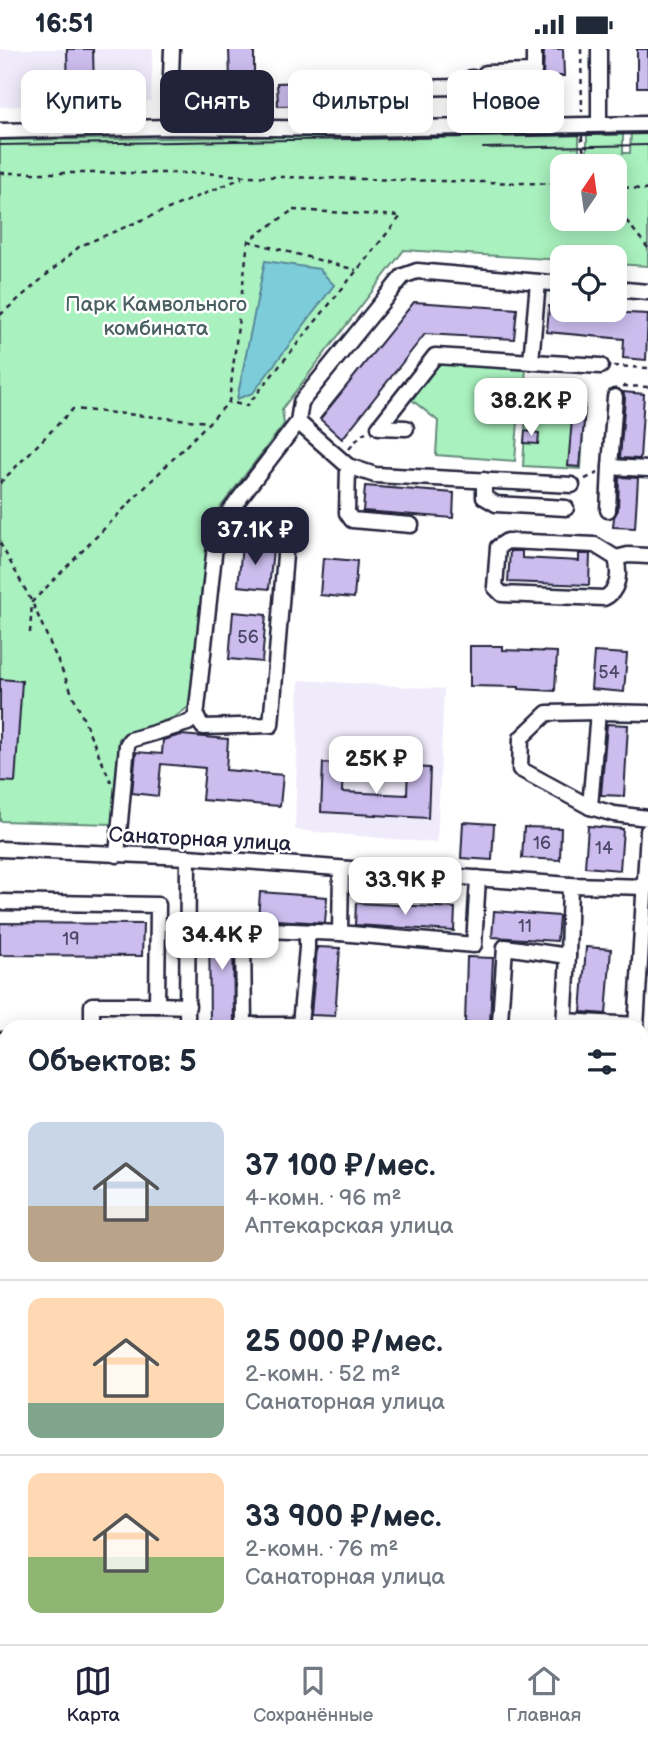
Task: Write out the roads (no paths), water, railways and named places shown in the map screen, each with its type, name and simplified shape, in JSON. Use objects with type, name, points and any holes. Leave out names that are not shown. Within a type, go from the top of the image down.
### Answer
[{"type":"street","points":[[171,70],[172,49]]},
{"type":"street","points":[[534,49],[534,70]]},
{"type":"street","points":[[599,49],[599,124]]},
{"type":"street","points":[[564,125],[648,124]]},
{"type":"street","points":[[0,131],[160,127]]},
{"type":"street","points":[[285,555],[271,725],[202,727],[196,717],[216,537],[226,516],[298,422],[301,402],[403,276],[417,271],[550,283]]},
{"type":"street","points":[[531,361],[538,282]]},
{"type":"street","points":[[627,290],[648,292]]},
{"type":"street","points":[[406,428],[379,427],[435,356],[601,366]]},
{"type":"street","points":[[608,510],[615,397]]},
{"type":"street","points":[[298,422],[344,462],[375,475],[572,485]]},
{"type":"street","points":[[344,462],[347,513],[352,520],[411,525]]},
{"type":"street","points":[[610,467],[648,469]]},
{"type":"street","points":[[484,480],[484,497],[496,505],[566,508]]},
{"type":"street","points":[[617,558],[617,587],[612,595],[604,598],[502,594],[495,587],[498,547],[507,541],[595,545],[617,558],[628,555],[648,556]]},
{"type":"street","points":[[590,807],[598,712]]},
{"type":"street","points":[[648,713],[547,713],[521,738],[520,769],[590,807],[614,814],[648,818]]},
{"type":"street","points":[[117,855],[127,745],[130,740],[188,723],[196,717]]},
{"type":"street","points":[[636,1020],[647,887],[648,831]]},
{"type":"street","name":"Санаторная улица","points":[[0,849],[188,857],[570,885],[647,887]]},
{"type":"street","points":[[187,1020],[188,857]]},
{"type":"street","points":[[340,933],[341,869]]},
{"type":"street","points":[[244,1020],[243,929],[340,933],[474,945],[478,878]]},
{"type":"street","points":[[564,1020],[570,885]]},
{"type":"street","points":[[0,902],[158,905],[157,1005]]},
{"type":"street","points":[[300,1020],[307,932]]},
{"type":"street","points":[[500,1020],[505,947],[568,956]]},
{"type":"street","points":[[92,1020],[92,1005],[188,1006]]},
{"type":"water","points":[[265,261],[319,269],[334,285],[253,393],[237,399]]},
{"type":"tram line","points":[[0,145],[648,134]]},
{"type":"tram line","points":[[483,148],[648,145]]},
{"type":"park label","name":"Парк Камвольного комбината","points":[[156,316]]}]
